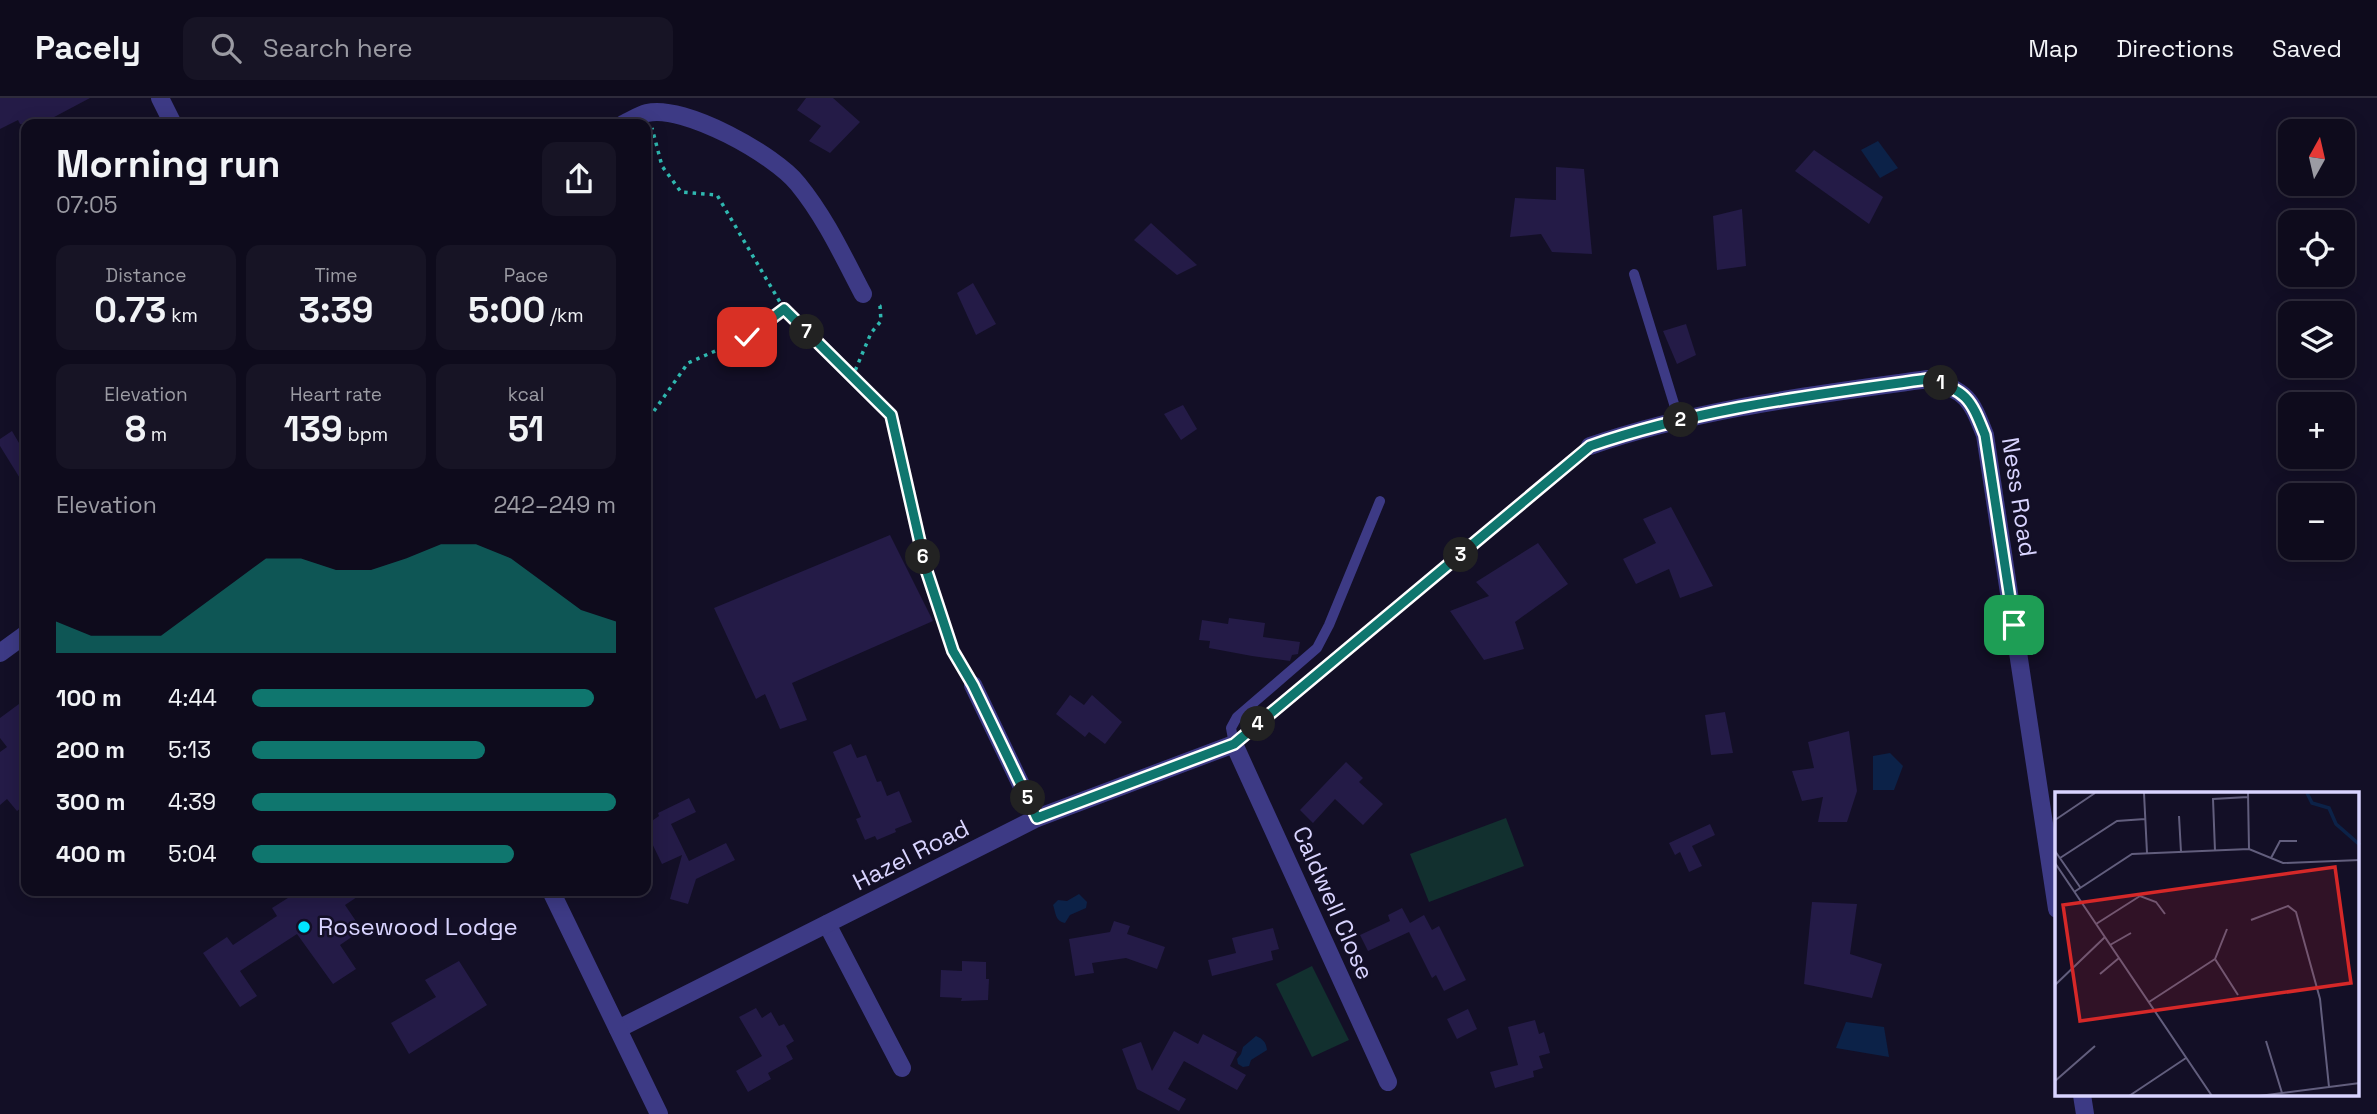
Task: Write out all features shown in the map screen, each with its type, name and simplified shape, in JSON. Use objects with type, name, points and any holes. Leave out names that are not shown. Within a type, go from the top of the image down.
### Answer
[{"type":"street","points":[[160,98],[170,119]]},
{"type":"street","points":[[634,119],[647,113],[669,112],[697,119],[769,159],[796,181],[822,217],[863,294]]},
{"type":"street","name":"Ness Road","points":[[1590,446],[1636,430],[1742,405],[1928,379],[1958,389],[1975,409],[1985,435],[2055,896]]},
{"type":"street","points":[[0,653],[21,638]]},
{"type":"street","points":[[973,685],[1037,818]]},
{"type":"street","name":"Hazel Road","points":[[618,1029],[1037,818],[1234,744]]},
{"type":"street","name":"Caldwell Close","points":[[1234,744],[1388,1082]]},
{"type":"street","points":[[553,896],[659,1114]]},
{"type":"street","points":[[827,924],[902,1068]]},
{"type":"street","points":[[2082,1096],[2085,1114]]},
{"type":"lane","points":[[1634,274],[1679,420]]},
{"type":"lane","points":[[1234,744],[1231,728],[1237,717],[1317,648],[1380,501]]},
{"type":"path","points":[[647,113],[649,119]]},
{"type":"path","points":[[651,127],[662,166],[681,192],[717,195],[784,309],[891,415],[926,569],[953,651],[973,685]]},
{"type":"path","points":[[852,378],[871,333],[881,321],[880,306],[863,294]]},
{"type":"path","points":[[651,415],[688,363],[747,337],[784,309]]},
{"type":"path","points":[[1234,744],[1590,446]]},
{"type":"green space","points":[[1506,818],[1524,866],[1429,902],[1410,854]]},
{"type":"green space","points":[[1312,966],[1349,1040],[1312,1057],[1276,984]]},
{"type":"water","points":[[1878,141],[1898,168],[1880,178],[1861,150]]},
{"type":"water","points":[[1890,753],[1903,766],[1894,790],[1873,790],[1873,756]]},
{"type":"water","points":[[1079,894],[1087,902],[1086,908],[1070,915],[1065,923],[1059,920],[1053,905],[1058,900],[1067,901]]},
{"type":"water","points":[[1846,1022],[1884,1027],[1889,1057],[1836,1048]]},
{"type":"water","points":[[1256,1036],[1264,1041],[1267,1050],[1251,1060],[1249,1066],[1243,1067],[1238,1064],[1237,1059],[1243,1047]]},
{"type":"building","points":[[0,98],[90,98],[50,119],[21,119],[21,124],[18,120],[0,129]]},
{"type":"building","points":[[806,98],[833,98],[860,122],[830,153],[809,141],[821,126],[797,110]]},
{"type":"building","points":[[1814,150],[1883,197],[1869,224],[1795,171]]},
{"type":"building","points":[[1556,167],[1584,169],[1592,254],[1552,252],[1541,234],[1510,237],[1515,198],[1556,200]]},
{"type":"building","points":[[1742,209],[1746,266],[1717,270],[1713,216]]},
{"type":"building","points":[[1151,223],[1197,265],[1177,275],[1134,240]]},
{"type":"building","points":[[973,283],[996,324],[976,335],[957,293]]},
{"type":"building","points":[[1686,324],[1696,355],[1677,364],[1663,331]]},
{"type":"building","points":[[1183,405],[1197,429],[1181,440],[1164,414]]},
{"type":"building","points":[[12,431],[21,446],[21,480],[0,446],[0,439]]},
{"type":"building","points":[[1671,507],[1713,586],[1680,598],[1669,569],[1636,584],[1623,559],[1656,543],[1643,519]]},
{"type":"building","points":[[890,535],[933,621],[792,683],[807,720],[780,729],[765,694],[756,699],[714,608]]},
{"type":"building","points":[[1538,543],[1568,584],[1515,622],[1524,649],[1484,660],[1450,611],[1489,596],[1476,582]]},
{"type":"building","points":[[1229,618],[1265,623],[1263,637],[1300,642],[1298,654],[1292,655],[1290,661],[1252,656],[1209,648],[1210,641],[1199,640],[1202,620],[1228,624]]},
{"type":"building","points":[[1070,695],[1084,705],[1092,695],[1122,722],[1105,744],[1089,732],[1085,737],[1056,714]]},
{"type":"building","points":[[19,704],[21,707],[21,808],[17,811],[7,799],[0,805],[0,752],[7,747],[0,738],[0,718]]},
{"type":"building","points":[[1725,712],[1733,753],[1711,755],[1705,715]]},
{"type":"building","points":[[1849,731],[1857,791],[1847,822],[1818,822],[1823,797],[1802,801],[1792,771],[1814,768],[1808,742]]},
{"type":"building","points":[[851,744],[857,758],[866,755],[877,782],[881,781],[887,796],[899,791],[912,822],[877,840],[875,836],[865,840],[856,819],[861,817],[833,752]]},
{"type":"building","points":[[1346,762],[1363,778],[1359,782],[1383,804],[1363,825],[1335,799],[1313,823],[1300,810]]},
{"type":"building","points":[[689,798],[696,812],[671,824],[689,861],[726,843],[735,860],[696,879],[688,904],[670,899],[682,855],[662,864],[651,841],[651,822],[659,816],[658,813]]},
{"type":"building","points":[[1710,824],[1715,835],[1692,846],[1702,866],[1689,872],[1680,852],[1675,855],[1669,843]]},
{"type":"building","points":[[291,896],[358,896],[345,905],[362,930],[340,945],[356,969],[333,984],[297,934],[240,971],[257,996],[240,1007],[203,953],[227,937],[233,945],[277,916],[272,908]]},
{"type":"building","points":[[1812,902],[1857,904],[1850,954],[1882,964],[1872,998],[1804,984]]},
{"type":"building","points":[[1402,908],[1410,923],[1424,915],[1432,930],[1439,926],[1466,980],[1444,991],[1436,975],[1432,978],[1409,932],[1368,951],[1360,935],[1390,921],[1388,915]]},
{"type":"building","points":[[1114,921],[1130,926],[1127,934],[1165,947],[1157,969],[1126,958],[1092,963],[1094,973],[1075,976],[1069,939],[1110,932]]},
{"type":"building","points":[[1273,928],[1279,949],[1271,951],[1273,960],[1212,976],[1208,960],[1236,953],[1232,938]]},
{"type":"building","points":[[459,961],[487,1005],[409,1054],[391,1023],[436,997],[425,980]]},
{"type":"building","points":[[962,961],[986,962],[986,979],[989,979],[988,1000],[961,1001],[962,998],[940,997],[941,970],[962,971]]},
{"type":"building","points":[[756,1008],[762,1018],[771,1012],[779,1026],[784,1024],[794,1041],[786,1046],[793,1059],[768,1073],[771,1079],[748,1092],[736,1071],[762,1056],[739,1017]]},
{"type":"building","points":[[1468,1009],[1477,1029],[1457,1039],[1447,1019]]},
{"type":"building","points":[[1535,1020],[1539,1034],[1544,1032],[1550,1053],[1539,1056],[1543,1068],[1533,1071],[1534,1077],[1495,1088],[1490,1072],[1518,1065],[1508,1027]]},
{"type":"building","points":[[1174,1031],[1198,1044],[1203,1034],[1237,1052],[1230,1066],[1246,1075],[1237,1090],[1184,1061],[1168,1089],[1186,1099],[1179,1111],[1137,1089],[1122,1049],[1141,1042],[1152,1071]]},
{"type":"place","name":"Rosewood Lodge","points":[[304,927]]},
{"type":"route","points":[[747,337],[784,309],[891,415],[926,569],[953,651],[973,685],[1037,818],[1234,744],[1590,446],[1636,430],[1742,405],[1928,379],[1958,389],[1975,409],[1985,435],[2014,625]]}]
